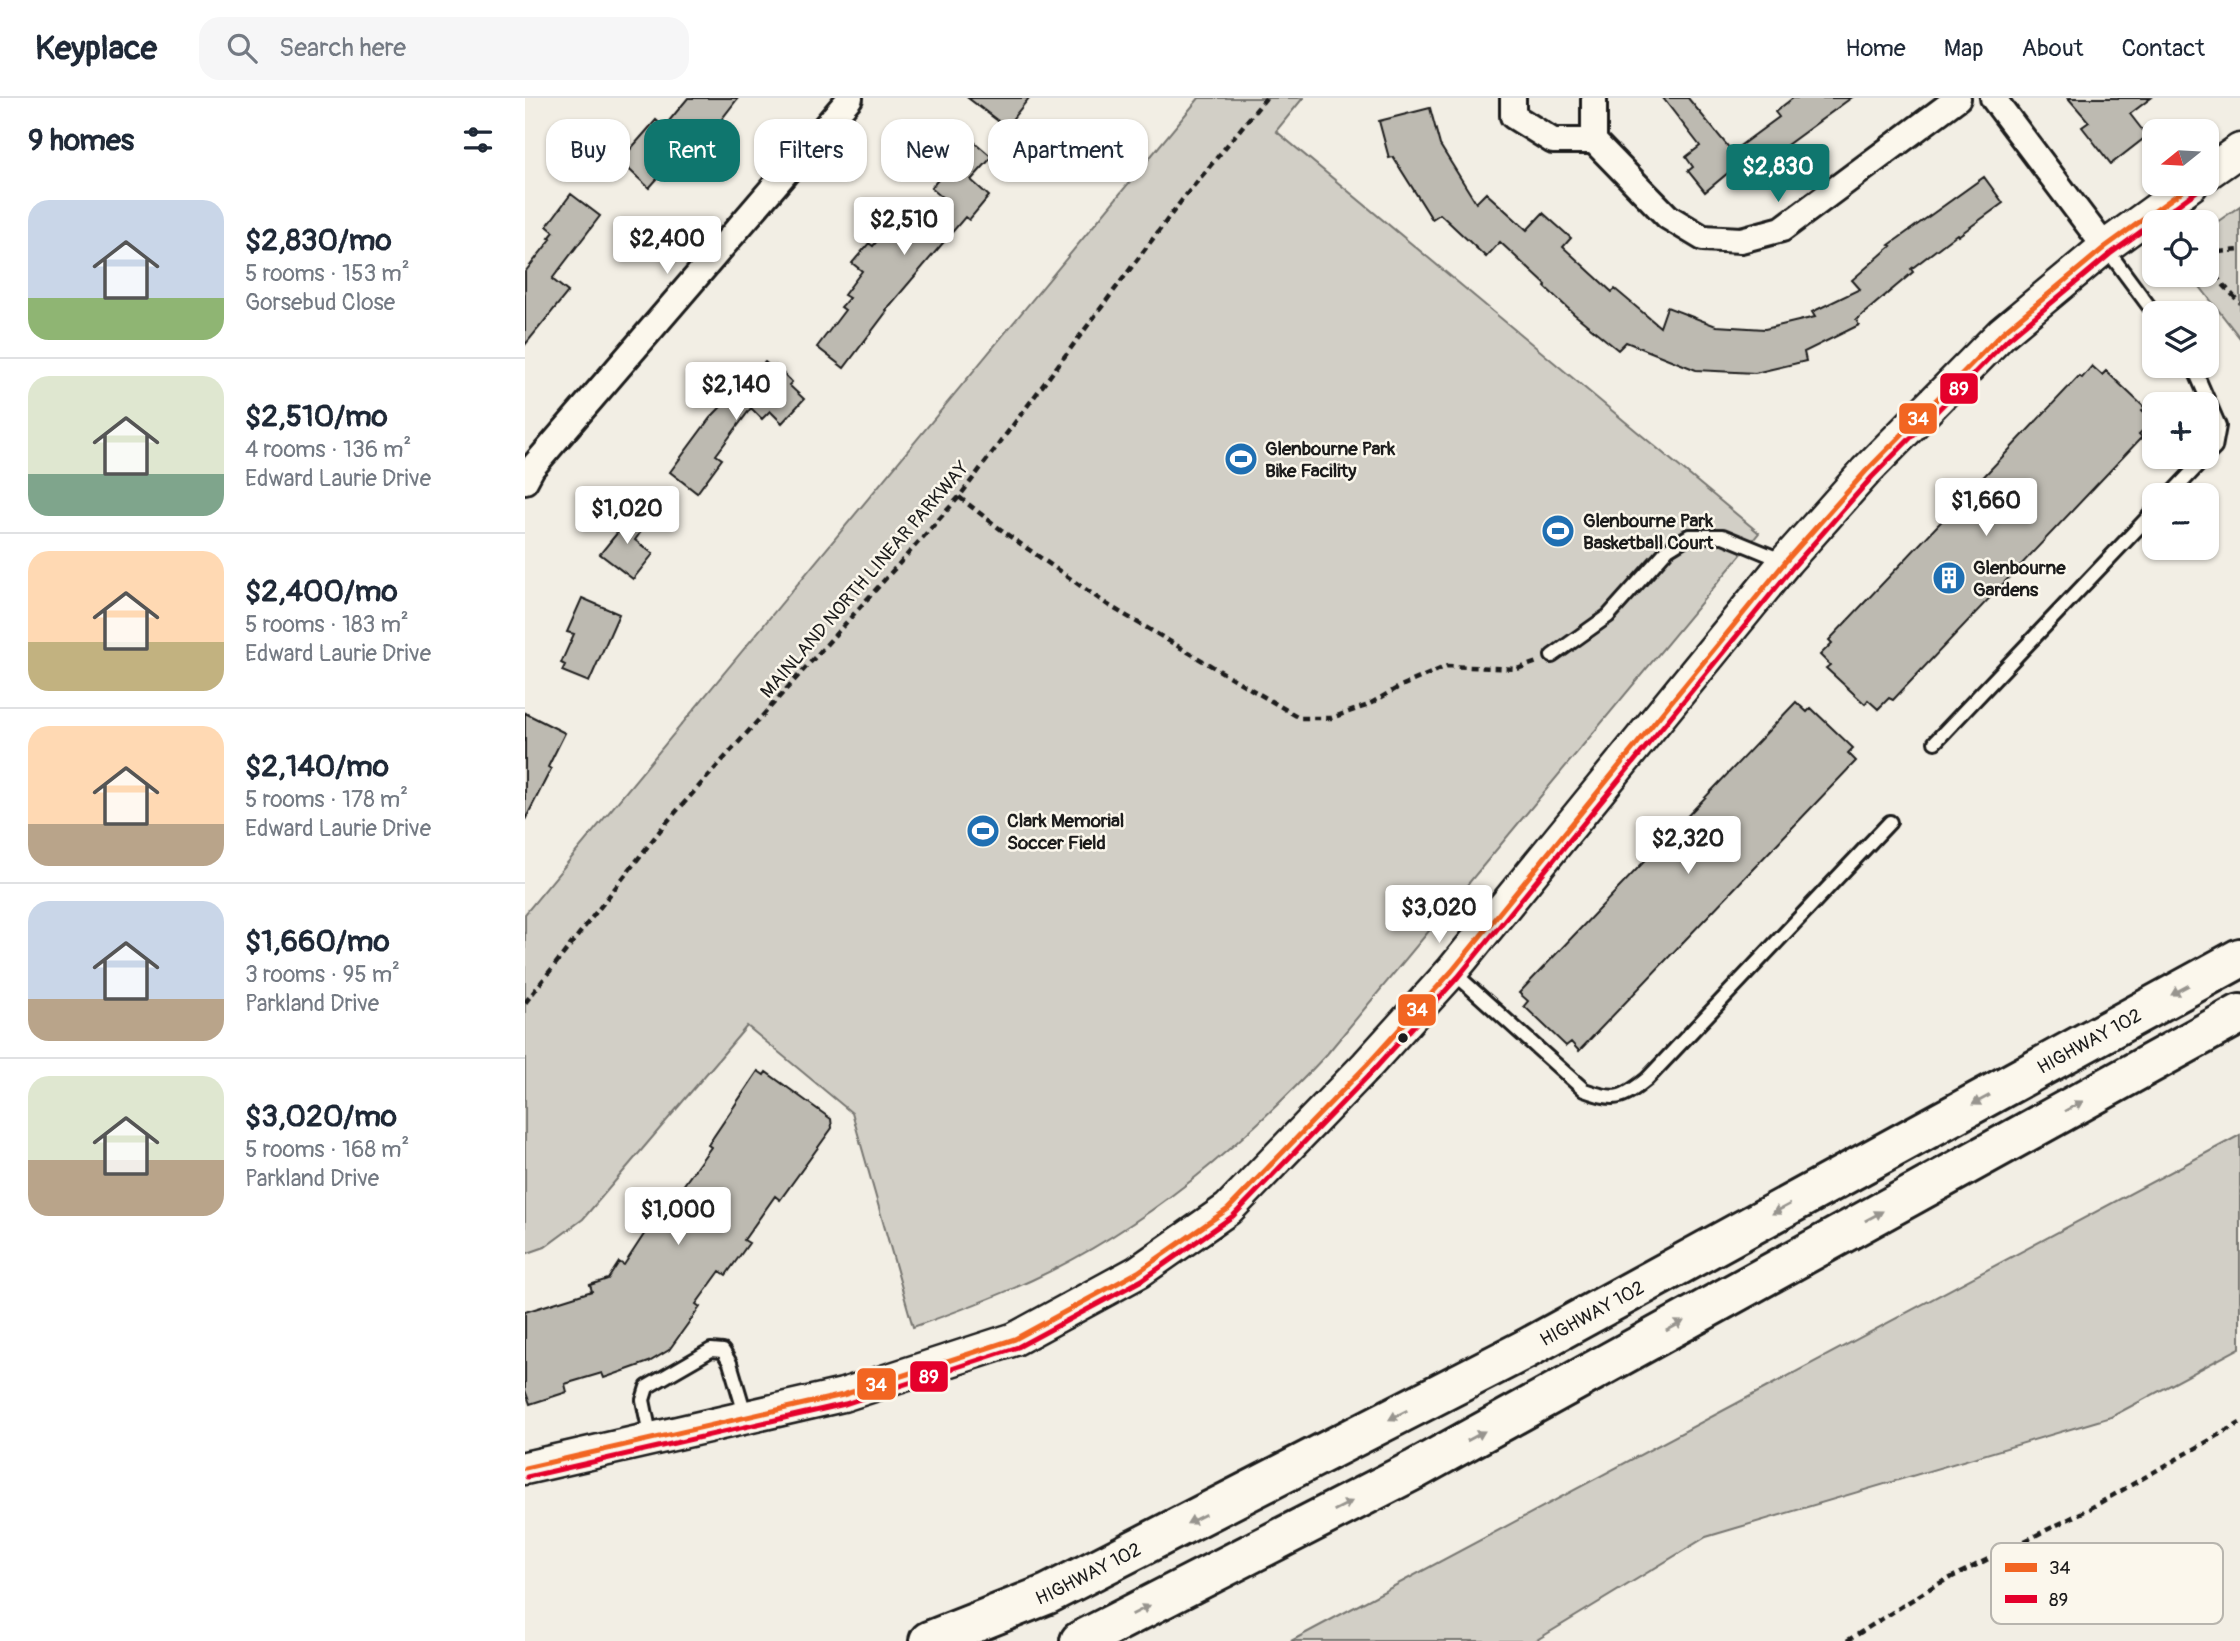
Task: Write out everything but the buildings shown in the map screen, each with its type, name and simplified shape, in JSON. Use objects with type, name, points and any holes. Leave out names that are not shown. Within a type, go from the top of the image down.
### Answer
[{"type":"highway","name":"HIGHWAY 102","points":[[929,1641],[1048,1594],[1512,1356],[2240,958]]},
{"type":"highway","points":[[1080,1641],[1416,1469],[2240,1014]]},
{"type":"street","points":[[525,481],[532,468],[850,98]]},
{"type":"street","points":[[1513,98],[1513,116],[1553,141],[1594,141]]},
{"type":"street","points":[[1594,98],[1594,141],[1668,217],[1703,238],[1741,240],[1782,229],[1958,98]]},
{"type":"street","points":[[1993,98],[2105,247]]},
{"type":"street","points":[[2219,165],[2240,150]]},
{"type":"street","points":[[525,1468],[843,1395],[1015,1339],[1138,1272],[1228,1209],[1367,1065],[1452,971],[1786,561],[1866,471],[2002,333],[2105,247],[2175,196]]},
{"type":"lane","points":[[2105,247],[2145,301]]},
{"type":"lane","points":[[2182,483],[2195,469]]},
{"type":"lane","points":[[1935,742],[2142,524]]},
{"type":"lane","points":[[1552,656],[1608,616],[1668,549],[1689,536],[1723,536],[1786,561]]},
{"type":"lane","points":[[1452,971],[1584,1090],[1606,1098],[1627,1095],[1647,1079],[1890,822]]},
{"type":"lane","points":[[651,1439],[643,1400],[647,1387],[711,1350],[723,1351],[730,1363],[746,1417]]},
{"type":"path","name":"MAINLAND NORTH LINEAR PARKWAY","points":[[525,1003],[666,823],[958,497],[1182,200],[1266,98]]},
{"type":"path","points":[[2219,252],[2240,250]]},
{"type":"path","points":[[2219,280],[2240,303]]},
{"type":"path","points":[[958,497],[1108,605],[1300,718],[1331,718],[1366,706],[1401,686],[1447,666],[1517,669],[1552,656]]},
{"type":"path","points":[[2021,1543],[2089,1509],[2240,1423]]},
{"type":"path","points":[[1847,1641],[1934,1586],[1991,1558]]},
{"type":"shaded area","points":[[1199,98],[1303,98],[1276,131],[1759,533],[1327,1054],[1295,1088],[1226,1152],[1190,1181],[1153,1209],[1074,1259],[1003,1293],[913,1327],[852,1113],[747,1026],[583,1219],[545,1247],[525,1254],[525,914],[1130,182],[1148,182],[1148,160]]},
{"type":"shaded area","points":[[2240,206],[2240,338],[2219,311],[2219,301],[2211,301],[2200,287],[2219,287],[2219,221]]},
{"type":"shaded area","points":[[2240,1135],[2240,1348],[2111,1417],[1706,1537],[1535,1641],[1291,1641]]},
{"type":"transit line","name":"34","points":[[525,1468],[843,1395],[1015,1339],[1138,1272],[1228,1209],[1367,1065],[1452,971],[1786,561],[1866,471],[2002,333],[2105,247],[2175,196]]},
{"type":"transit line","name":"89","points":[[527,1477],[845,1404],[1018,1347],[1142,1280],[1233,1216],[1373,1071],[1458,977],[1793,567],[1872,477],[2008,339],[2110,254],[2190,196]]},
{"type":"place","name":"Glenbourne Park Bike Facility","points":[[1241,459]]},
{"type":"place","name":"Glenbourne Park Basketball Court","points":[[1558,531]]},
{"type":"place","name":"Glenbourne Gardens","points":[[1949,578]]},
{"type":"place","name":"Clark Memorial Soccer Field","points":[[983,831]]}]
